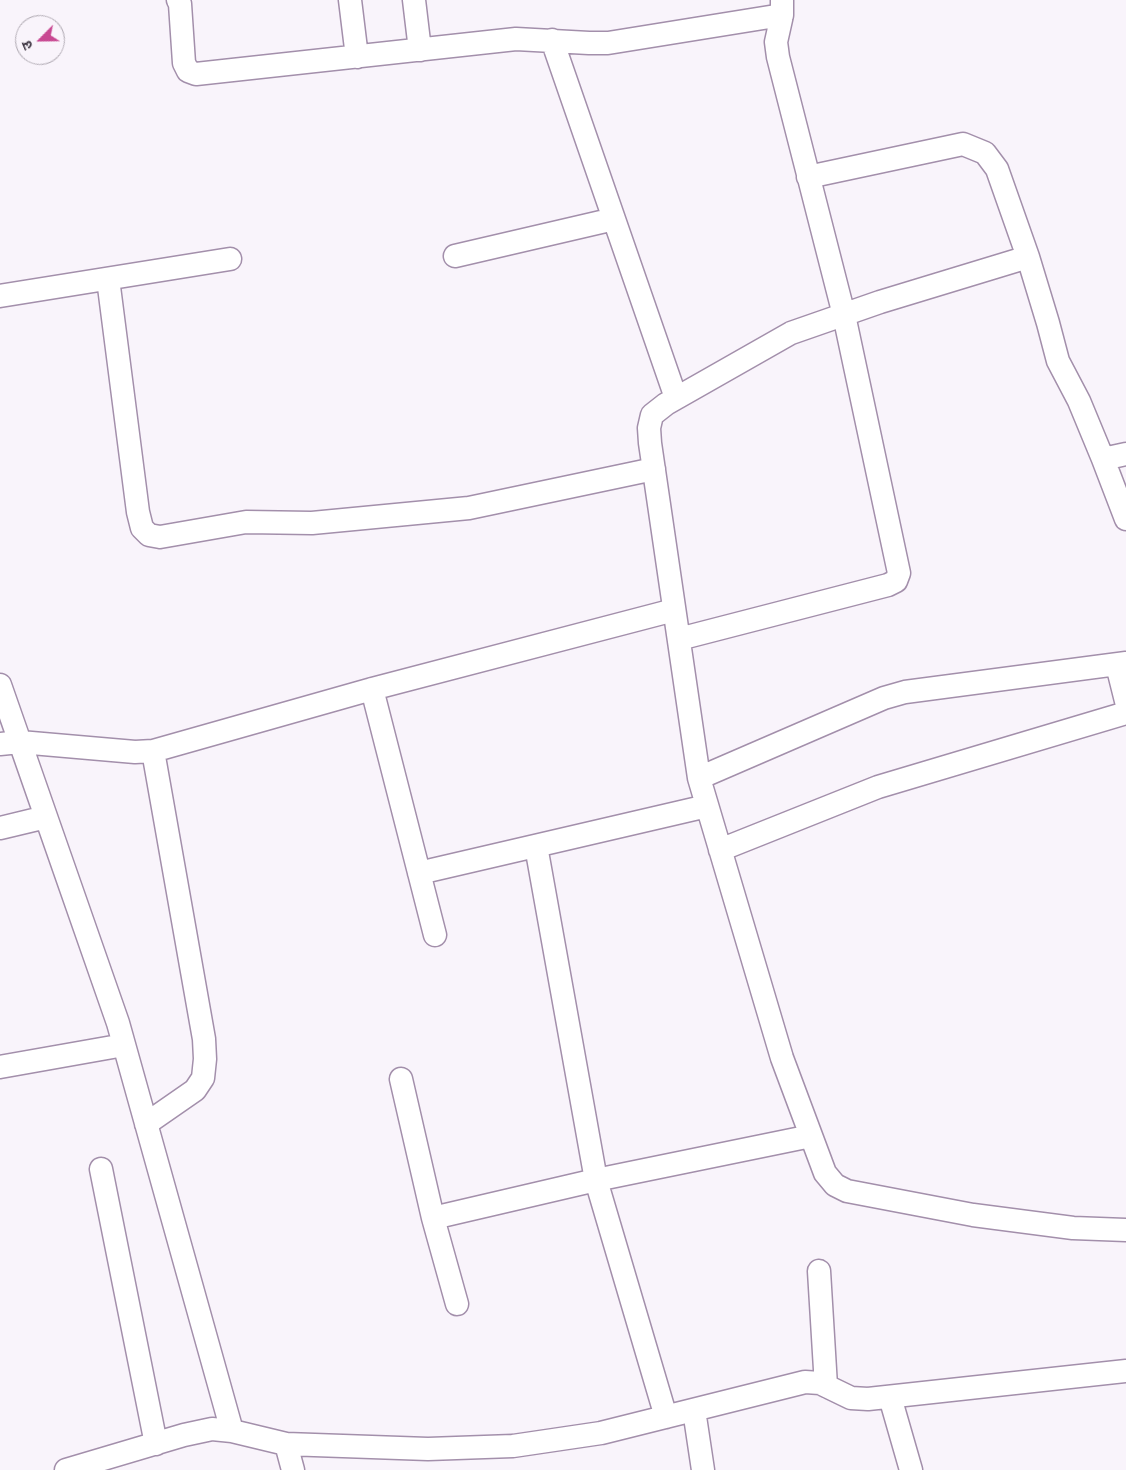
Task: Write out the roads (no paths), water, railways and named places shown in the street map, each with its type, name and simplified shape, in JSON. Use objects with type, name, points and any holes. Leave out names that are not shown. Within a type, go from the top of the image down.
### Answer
[{"type":"street","points":[[178,0],[180,4],[184,63],[188,71],[196,74],[516,39],[608,43],[782,8],[776,42],[778,56],[844,315],[900,573],[896,581],[888,585],[679,639]]},
{"type":"street","points":[[350,0],[357,57]]},
{"type":"street","points":[[414,0],[420,50]]},
{"type":"street","points":[[552,40],[676,398]]},
{"type":"street","points":[[808,177],[963,144],[986,153],[997,169],[1028,257],[1058,361],[1104,459],[1126,519]]},
{"type":"street","points":[[455,256],[614,219]]},
{"type":"street","points":[[1028,257],[791,333],[666,404],[652,415],[649,428],[699,778],[782,1058],[825,1174],[835,1185],[847,1191],[973,1215],[1074,1228],[1126,1230]]},
{"type":"street","points":[[0,296],[230,259]]},
{"type":"street","points":[[108,279],[138,512],[142,528],[149,535],[160,537],[246,522],[312,523],[468,508],[654,469]]},
{"type":"street","points":[[1104,459],[1126,454]]},
{"type":"street","points":[[10,743],[135,752],[153,751],[372,690],[674,610]]},
{"type":"street","points":[[699,778],[884,698],[905,692],[1121,664],[1126,702]]},
{"type":"street","points":[[0,685],[10,743],[46,817],[118,1023],[232,1431]]},
{"type":"street","points":[[372,690],[435,935]]},
{"type":"street","points":[[720,850],[878,787],[1126,713]]},
{"type":"street","points":[[146,1124],[195,1090],[203,1078],[205,1059],[203,1029],[153,751]]},
{"type":"street","points":[[419,873],[707,806]]},
{"type":"street","points":[[0,828],[46,817]]},
{"type":"street","points":[[536,846],[596,1180],[666,1417]]},
{"type":"street","points":[[0,1066],[124,1045]]},
{"type":"street","points":[[401,1079],[433,1218],[457,1304]]},
{"type":"street","points":[[433,1218],[596,1180],[811,1136]]},
{"type":"street","points":[[101,1168],[156,1444]]},
{"type":"street","points":[[819,1271],[826,1386]]},
{"type":"street","points":[[66,1470],[212,1430],[232,1431],[286,1444],[428,1449],[513,1446],[601,1433],[805,1382],[820,1383],[851,1398],[868,1400],[1126,1371]]},
{"type":"street","points":[[890,1397],[911,1470]]},
{"type":"street","points":[[694,1410],[703,1470]]},
{"type":"street","points":[[286,1444],[293,1470]]}]
